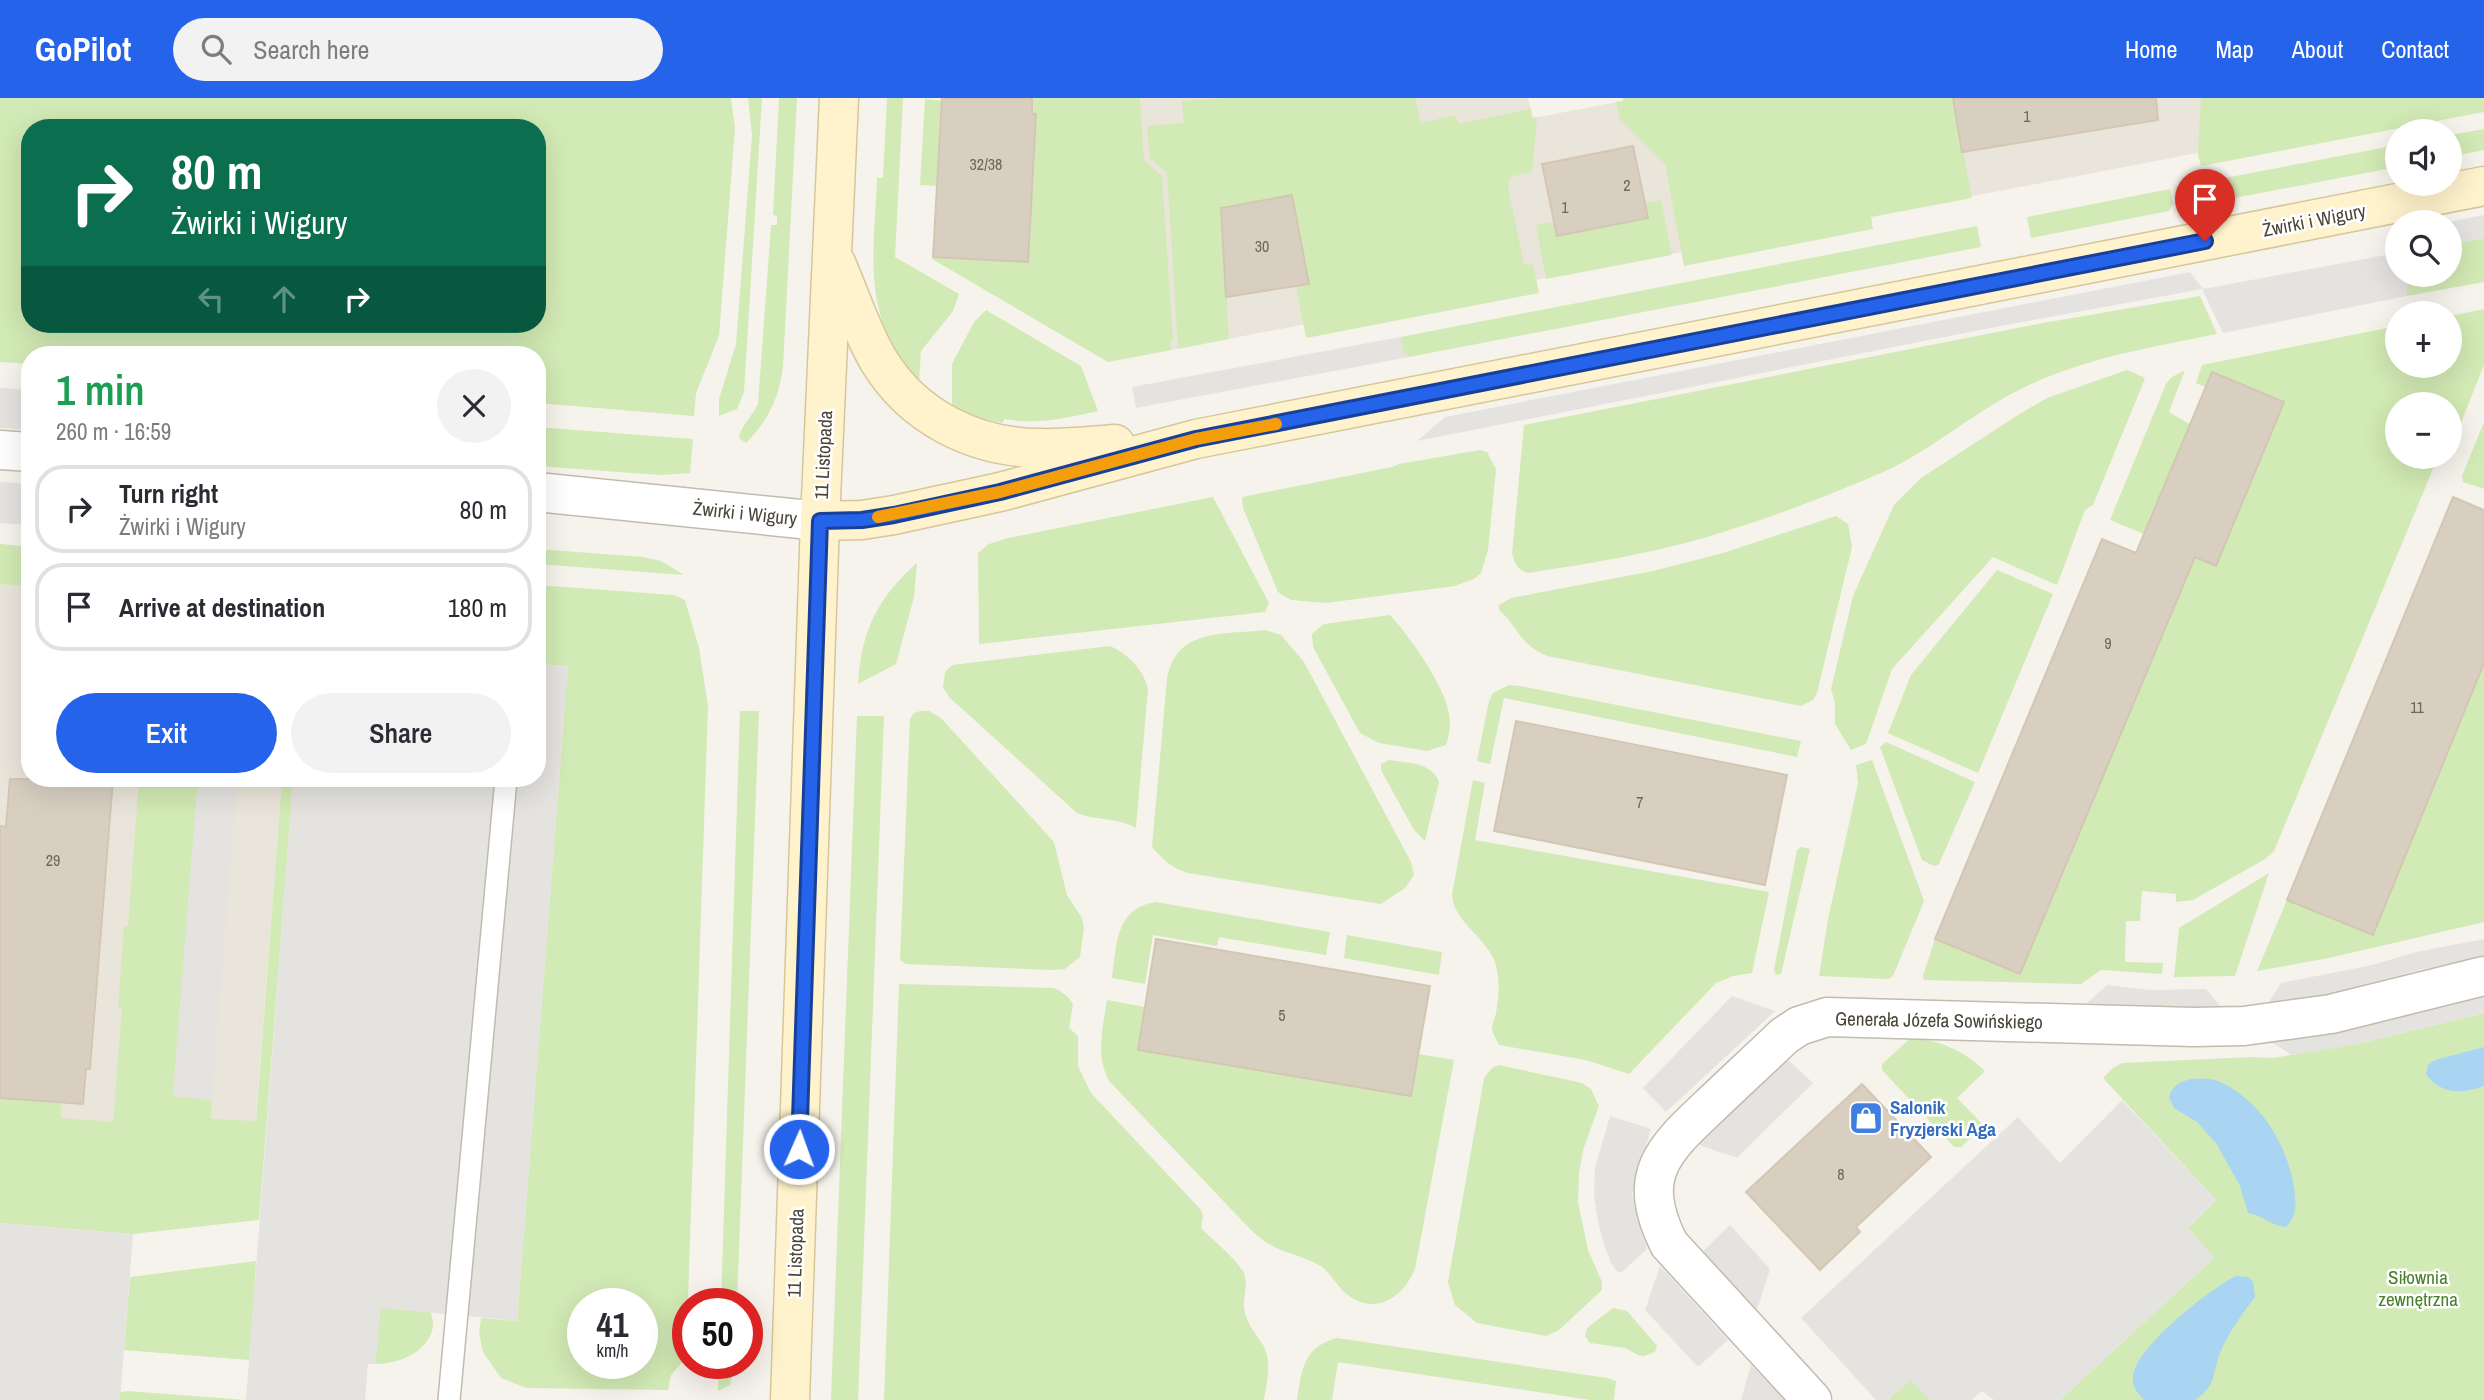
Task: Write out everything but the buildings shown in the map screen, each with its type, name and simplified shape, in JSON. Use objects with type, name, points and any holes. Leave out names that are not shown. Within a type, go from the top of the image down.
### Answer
[{"type":"street","name":"11 Listopada","points":[[790,1400],[820,521],[839,98]]},
{"type":"street","name":"Żwirki i Wigury","points":[[546,493],[820,521],[862,520],[990,494],[1196,439],[2484,186]]},
{"type":"street","name":"Żwirki i Wigury","points":[[833,254],[879,360],[897,386],[918,408],[935,420],[979,439],[1007,446],[1040,449],[1196,439]]},
{"type":"street","points":[[0,450],[21,451]]},
{"type":"street","name":"Generała Józefa Sowińskiego","points":[[1812,1400],[1669,1244],[1659,1225],[1654,1203],[1654,1185],[1659,1163],[1677,1136],[1784,1036],[1799,1026],[1827,1017],[2193,1027],[2244,1026],[2331,1013],[2484,976]]},
{"type":"lane","points":[[449,1400],[505,787]]},
{"type":"shaded area","points":[[1116,98],[1528,98],[1533,118],[1623,101],[1623,98],[2484,98],[1108,362]]},
{"type":"shaded area","points":[[2484,215],[2484,238],[2462,242],[2462,219]]},
{"type":"shaded area","points":[[2385,255],[2385,287],[2407,287],[2407,296],[2223,333],[2202,289],[1417,441],[1445,417],[2190,272],[2203,289]]},
{"type":"shaded area","points":[[1400,337],[1403,352],[1409,357],[1136,408],[1132,387]]},
{"type":"shaded area","points":[[0,388],[21,389],[21,429],[0,428]]},
{"type":"shaded area","points":[[0,482],[21,483],[21,524],[0,523]]},
{"type":"shaded area","points":[[0,544],[21,546],[21,787],[281,787],[253,1154],[0,1135]]},
{"type":"shaded area","points":[[546,665],[568,666],[517,1321],[381,1308],[375,1364],[368,1364],[365,1400],[246,1400],[292,787],[546,787]]},
{"type":"shaded area","points":[[197,787],[236,787],[212,1100],[173,1096]]},
{"type":"shaded area","points":[[2484,939],[2484,957],[2423,969],[2322,996],[2267,1005],[2281,983]]},
{"type":"shaded area","points":[[2107,985],[2151,990],[2206,989],[2221,1007],[2176,1010],[2087,1003]]},
{"type":"shaded area","points":[[2484,993],[2484,1013],[2357,1044],[2292,1055],[2266,1039]]},
{"type":"shaded area","points":[[1732,996],[1775,1011],[1666,1112],[1643,1088]]},
{"type":"shaded area","points":[[1787,1059],[1813,1083],[1737,1158],[1699,1145],[1703,1137]]},
{"type":"shaded area","points":[[2122,1100],[2216,1200],[2188,1228],[2214,1258],[2060,1400],[1994,1400],[1982,1391],[1972,1400],[1930,1400],[1910,1380],[1888,1400],[1876,1400],[1801,1318],[2018,1117],[2060,1163]]},
{"type":"shaded area","points":[[1610,1116],[1651,1129],[1632,1194],[1647,1249],[1618,1273],[1604,1244],[1594,1195],[1595,1168]]},
{"type":"shaded area","points":[[0,1223],[133,1234],[120,1400],[0,1400]]},
{"type":"shaded area","points":[[1730,1225],[1770,1269],[1756,1313],[1702,1252]]},
{"type":"shaded area","points":[[1660,1266],[1728,1340],[1698,1367],[1645,1310]]},
{"type":"shaded area","points":[[1751,1365],[1785,1400],[1741,1400]]},
{"type":"green space","points":[[0,98],[731,98],[735,128],[719,336],[696,393],[694,416],[546,404],[546,346],[21,346],[21,363],[0,362]]},
{"type":"green space","points":[[748,98],[762,98],[744,392],[737,409],[719,416],[719,399],[736,344],[752,135]]},
{"type":"green space","points":[[779,98],[797,98],[783,367],[779,389],[771,408],[746,443],[739,438],[758,404],[771,225],[777,225],[777,216],[773,215]]},
{"type":"green space","points":[[887,98],[903,98],[895,257],[959,294],[953,311],[921,351],[919,382],[900,358],[887,334],[875,286],[873,261],[877,178],[883,178]]},
{"type":"green space","points":[[1032,98],[1140,98],[1144,160],[1162,176],[1173,340],[1170,341],[1171,350],[1108,362],[932,259],[1028,262],[1036,115],[1032,114]]},
{"type":"green space","points":[[1229,98],[1415,98],[1421,123],[1456,115],[1458,124],[1531,109],[1532,118],[1537,117],[1532,172],[1510,177],[1508,187],[1524,265],[1533,264],[1539,293],[1306,338],[1296,286],[1291,195],[1221,208],[1229,339],[1178,349],[1167,173],[1150,158],[1147,126],[1184,123],[1182,101]]},
{"type":"green space","points":[[1623,98],[1975,98],[1954,102],[1972,198],[1871,217],[1873,229],[1684,266],[1665,164],[1620,119],[1616,102],[1624,101]]},
{"type":"green space","points":[[2201,98],[2484,98],[2484,112],[2447,119],[2385,119],[2385,131],[2201,166],[2198,154]]},
{"type":"green space","points":[[925,99],[944,101],[937,186],[920,185]]},
{"type":"green space","points":[[2484,129],[2484,150],[2462,155],[2462,133]]},
{"type":"green space","points":[[2385,147],[2385,169],[2208,203],[2202,198],[2199,183]]},
{"type":"green space","points":[[2170,189],[2173,204],[2169,211],[2031,238],[2027,217]]},
{"type":"green space","points":[[1661,200],[1672,255],[1546,279],[1536,225],[1554,222],[1557,236],[1647,218],[1645,203]]},
{"type":"green space","points":[[1977,226],[1981,247],[1409,357],[1403,352],[1400,337]]},
{"type":"green space","points":[[2484,238],[2484,282],[2462,286],[2462,242]]},
{"type":"green space","points":[[2407,287],[2456,287],[2407,296]]},
{"type":"green space","points":[[2200,296],[2217,334],[2114,356],[2063,371],[1998,401],[1900,464],[1817,499],[1727,531],[1639,554],[1528,573],[1514,561],[1512,553],[1524,425],[2043,323]]},
{"type":"green space","points":[[2484,309],[2484,365],[2462,420],[2462,392],[2385,392],[2385,469],[2433,469],[2274,851],[2265,859],[2193,900],[2176,902],[2176,894],[2142,891],[2140,921],[2126,921],[2125,962],[2163,963],[2162,974],[2101,970],[2081,984],[1924,980],[1935,939],[2020,974],[2195,557],[2284,402],[2213,372],[2206,387],[2196,383],[2202,365],[2385,328],[2385,378],[2462,378],[2462,314]]},
{"type":"green space","points":[[986,310],[1081,366],[1098,411],[1040,421],[1004,419],[1003,423],[982,419],[952,406],[952,364],[974,322]]},
{"type":"green space","points":[[2127,370],[2145,378],[2093,505],[2085,510],[2057,585],[1993,557],[1892,669],[1866,744],[1851,750],[1835,724],[1835,703],[1831,689],[1853,596],[1894,505],[1921,478],[2047,398]]},
{"type":"green space","points":[[2185,370],[2169,412],[2191,425],[2144,534],[2110,520],[2166,384]]},
{"type":"green space","points":[[2484,422],[2484,489],[2463,482],[2462,476]]},
{"type":"green space","points":[[546,428],[693,439],[690,473],[660,475],[546,467]]},
{"type":"green space","points":[[1480,450],[1487,452],[1496,469],[1488,550],[1481,573],[1474,579],[1455,586],[1326,603],[1291,600],[1278,592],[1243,508],[1242,497]]},
{"type":"green space","points":[[1213,497],[1269,603],[1265,612],[979,644],[978,553],[989,544]]},
{"type":"green space","points":[[1836,516],[1848,524],[1852,547],[1817,693],[1813,700],[1801,706],[1547,656],[1530,646],[1499,610],[1499,605],[1511,598],[1653,571],[1723,553]]},
{"type":"green space","points":[[0,544],[21,546],[21,585],[0,584]]},
{"type":"green space","points":[[546,550],[644,557],[661,561],[684,575],[546,565]]},
{"type":"green space","points":[[917,563],[914,597],[896,664],[858,684],[863,648],[874,617],[891,589]]},
{"type":"green space","points":[[1997,570],[2053,594],[1978,773],[1888,733],[1911,675]]},
{"type":"green space","points":[[546,586],[674,595],[685,600],[699,648],[708,706],[688,1288],[672,1288],[672,1374],[668,1390],[526,1388],[501,1378],[483,1352],[479,1333],[481,1318],[517,1321],[568,666],[546,665]]},
{"type":"green space","points":[[1390,615],[1418,651],[1444,697],[1450,723],[1446,745],[1427,751],[1379,743],[1360,733],[1313,647],[1312,634],[1324,624]]},
{"type":"green space","points":[[1265,630],[1281,635],[1304,662],[1411,862],[1414,875],[1405,888],[1381,904],[1188,873],[1168,863],[1152,847],[1167,679],[1172,662],[1191,642],[1204,637]]},
{"type":"green space","points":[[1110,646],[1134,663],[1143,675],[1148,689],[1136,828],[1121,822],[1077,813],[949,697],[943,687],[945,672],[952,665]]},
{"type":"green space","points":[[2484,663],[2484,922],[2329,958],[2257,971],[2287,900],[2373,934]]},
{"type":"green space","points":[[1509,685],[1801,741],[1797,757],[1504,698],[1490,764],[1477,761],[1489,701],[1493,693]]},
{"type":"green space","points":[[740,711],[759,711],[738,1288],[722,1288]]},
{"type":"green space","points":[[929,711],[941,718],[1054,842],[1067,895],[1082,918],[1084,928],[1080,957],[1065,969],[906,964],[900,960],[910,719],[914,713]]},
{"type":"green space","points":[[857,716],[884,716],[858,1400],[831,1400]]},
{"type":"green space","points":[[1886,742],[1975,782],[1939,864],[1934,866],[1922,860],[1880,747]]},
{"type":"green space","points":[[1389,760],[1425,767],[1436,775],[1439,782],[1425,841],[1414,830],[1381,770],[1381,764]]},
{"type":"green space","points":[[1872,760],[1924,901],[1893,976],[1888,979],[1819,976],[1828,919],[1858,783],[1856,765]]},
{"type":"green space","points":[[1473,780],[1485,783],[1475,840],[1769,892],[1752,973],[1733,976],[1716,983],[1629,1074],[1586,1060],[1499,1045],[1492,1029],[1498,992],[1496,965],[1488,949],[1457,912],[1452,894]]},
{"type":"green space","points":[[138,787],[197,787],[173,1096],[212,1100],[211,1119],[256,1121],[281,787],[293,787],[259,1220],[133,1234],[0,1223],[0,1098],[61,1103],[61,1118],[113,1122],[122,1008],[118,1008],[124,927],[128,926]]},
{"type":"green space","points":[[1801,847],[1810,849],[1781,974],[1776,975],[1774,970],[1797,850]]},
{"type":"green space","points":[[2269,873],[2235,976],[2174,977],[2179,928]]},
{"type":"green space","points":[[1156,902],[1330,932],[1326,955],[1219,937],[1217,946],[1153,935],[1145,984],[1112,978],[1117,941],[1125,920],[1143,906]]},
{"type":"green space","points":[[1347,935],[1442,952],[1439,975],[1344,958]]},
{"type":"green space","points":[[899,984],[1054,988],[1069,999],[1073,1004],[1069,1028],[1078,1036],[1078,1066],[1091,1093],[1201,1210],[1201,1228],[1243,1271],[1246,1280],[1245,1313],[1267,1355],[1264,1400],[884,1400]]},
{"type":"green space","points":[[1107,1000],[1145,1007],[1139,1050],[1410,1096],[1418,1054],[1454,1060],[1415,1269],[1402,1290],[1385,1302],[1375,1304],[1354,1299],[1343,1291],[1321,1266],[1268,1244],[1251,1230],[1109,1081],[1101,1051]]},
{"type":"green space","name":"Siłownia zewnętrzna","points":[[2484,1013],[2484,1400],[2060,1400],[2214,1258],[2188,1228],[2216,1200],[2103,1078],[2113,1068],[2122,1063],[2273,1058],[2357,1044]]},
{"type":"green space","points":[[1912,1037],[1952,1048],[1985,1071],[1957,1098],[1984,1126],[1961,1147],[1954,1147],[1882,1070],[1882,1064]]},
{"type":"green space","points":[[1499,1065],[1582,1083],[1591,1089],[1599,1106],[1584,1147],[1579,1172],[1578,1202],[1588,1250],[1602,1282],[1602,1290],[1559,1330],[1546,1336],[1477,1323],[1455,1305],[1448,1282],[1484,1078],[1492,1068]]},
{"type":"green space","points":[[256,1261],[254,1298],[429,1305],[433,1325],[430,1336],[419,1350],[411,1355],[393,1362],[375,1364],[379,1323],[253,1315],[249,1360],[124,1350],[130,1277]]},
{"type":"green space","points":[[1613,1308],[1627,1311],[1657,1346],[1655,1352],[1644,1356],[1625,1348],[1590,1343],[1585,1336],[1587,1328]]},
{"type":"green space","points":[[1337,1338],[1607,1378],[1616,1381],[1614,1400],[1590,1400],[1338,1362],[1332,1400],[1297,1400],[1303,1369],[1311,1353],[1317,1347]]},
{"type":"green space","points":[[718,1379],[731,1379],[730,1385],[718,1391]]},
{"type":"green space","points":[[1910,1379],[1930,1400],[1888,1400]]},
{"type":"green space","points":[[120,1392],[246,1400],[120,1400]]},
{"type":"water","points":[[2484,1047],[2484,1086],[2452,1091],[2438,1086],[2426,1074],[2428,1065],[2435,1060]]},
{"type":"water","points":[[2191,1079],[2215,1080],[2233,1089],[2259,1111],[2278,1139],[2290,1171],[2296,1204],[2286,1227],[2248,1213],[2240,1186],[2216,1143],[2197,1122],[2174,1108],[2169,1097],[2172,1090]]},
{"type":"water","points":[[2236,1276],[2248,1277],[2253,1282],[2255,1297],[2227,1338],[2207,1389],[2195,1400],[2144,1400],[2134,1386],[2133,1376],[2137,1364],[2147,1350],[2176,1320],[2209,1293]]},
{"type":"slow traffic","points":[[878,517],[1000,492],[1196,439],[1276,424]]},
{"type":"place","name":"Salonik Fryzjerski Aga","points":[[1866,1118]]},
{"type":"route","points":[[799,1149],[820,521],[862,520],[894,515],[1000,492],[1196,439],[2205,241]]}]
